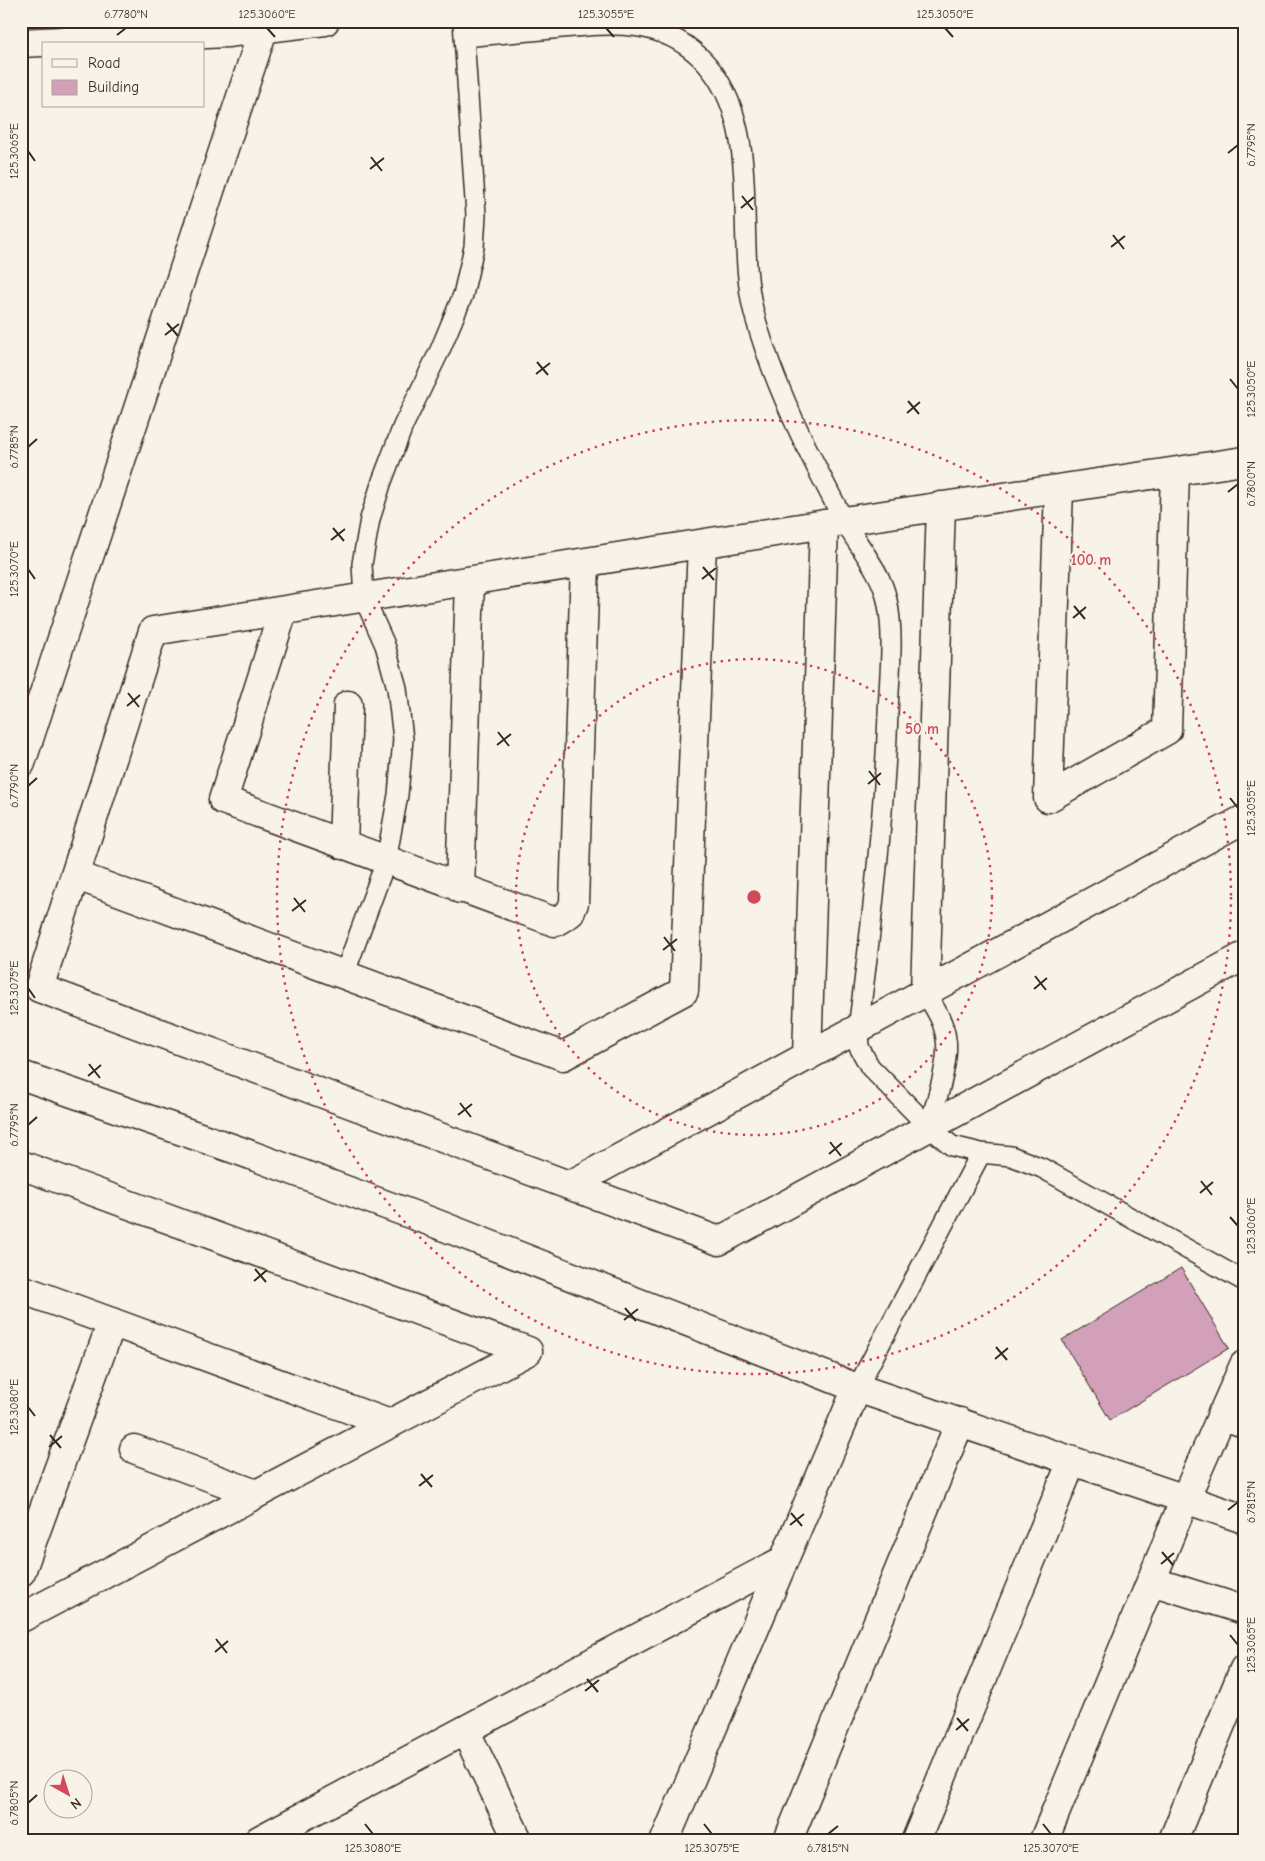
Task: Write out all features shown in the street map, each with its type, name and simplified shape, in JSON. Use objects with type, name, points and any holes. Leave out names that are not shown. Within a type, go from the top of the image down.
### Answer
[{"type":"street","points":[[21,43],[263,30],[295,23],[325,21]]},
{"type":"street","points":[[21,763],[263,30]]},
{"type":"street","points":[[1244,461],[834,522],[153,631],[39,988],[719,1241],[1244,956]]},
{"type":"street","points":[[1059,489],[1048,798],[1167,730],[1175,472]]},
{"type":"street","points":[[925,992],[941,506]]},
{"type":"street","points":[[807,1057],[834,522]]},
{"type":"street","points":[[75,875],[562,1056],[684,991],[702,544]]},
{"type":"street","points":[[282,611],[222,800],[551,922],[566,917],[572,908],[585,563]]},
{"type":"street","points":[[460,889],[470,581]]},
{"type":"street","points":[[343,845],[348,705]]},
{"type":"street","points":[[570,1185],[1244,819]]},
{"type":"street","points":[[21,1075],[231,1148],[432,1222],[857,1388],[1244,1519]]},
{"type":"street","points":[[21,1165],[528,1351],[21,1618]]},
{"type":"street","points":[[21,1289],[390,1424]]},
{"type":"street","points":[[21,1572],[112,1322]]},
{"type":"street","points":[[1044,1840],[1184,1499],[1233,1419],[1244,1364]]},
{"type":"street","points":[[665,1840],[857,1388]]},
{"type":"street","points":[[788,1840],[960,1422]]},
{"type":"street","points":[[134,1449],[256,1494]]},
{"type":"street","points":[[916,1840],[1072,1461]]},
{"type":"street","points":[[259,1840],[784,1560]]},
{"type":"street","points":[[1151,1581],[1244,1610]]},
{"type":"street","points":[[1173,1840],[1244,1669]]},
{"type":"street","points":[[465,1730],[518,1840]]},
{"type":"lane","points":[[344,975],[386,861],[398,795],[403,740],[397,688],[385,645],[364,598],[362,564],[370,519],[403,426],[440,350],[463,295],[474,247],[476,215],[463,29],[613,23],[647,28],[677,40],[701,58],[723,86],[737,124],[745,189],[747,274],[754,313],[834,522],[871,565],[887,598],[891,646],[886,762],[876,901],[858,1029],[859,1048],[870,1067],[929,1127],[952,1146],[981,1153],[1012,1156],[1042,1168],[1244,1282]]},
{"type":"lane","points":[[925,992],[940,1018],[947,1040],[943,1071],[929,1127]]},
{"type":"lane","points":[[857,1388],[981,1153]]},
{"type":"building","points":[[1181,1268],[1229,1348],[1110,1420],[1062,1340]]}]
